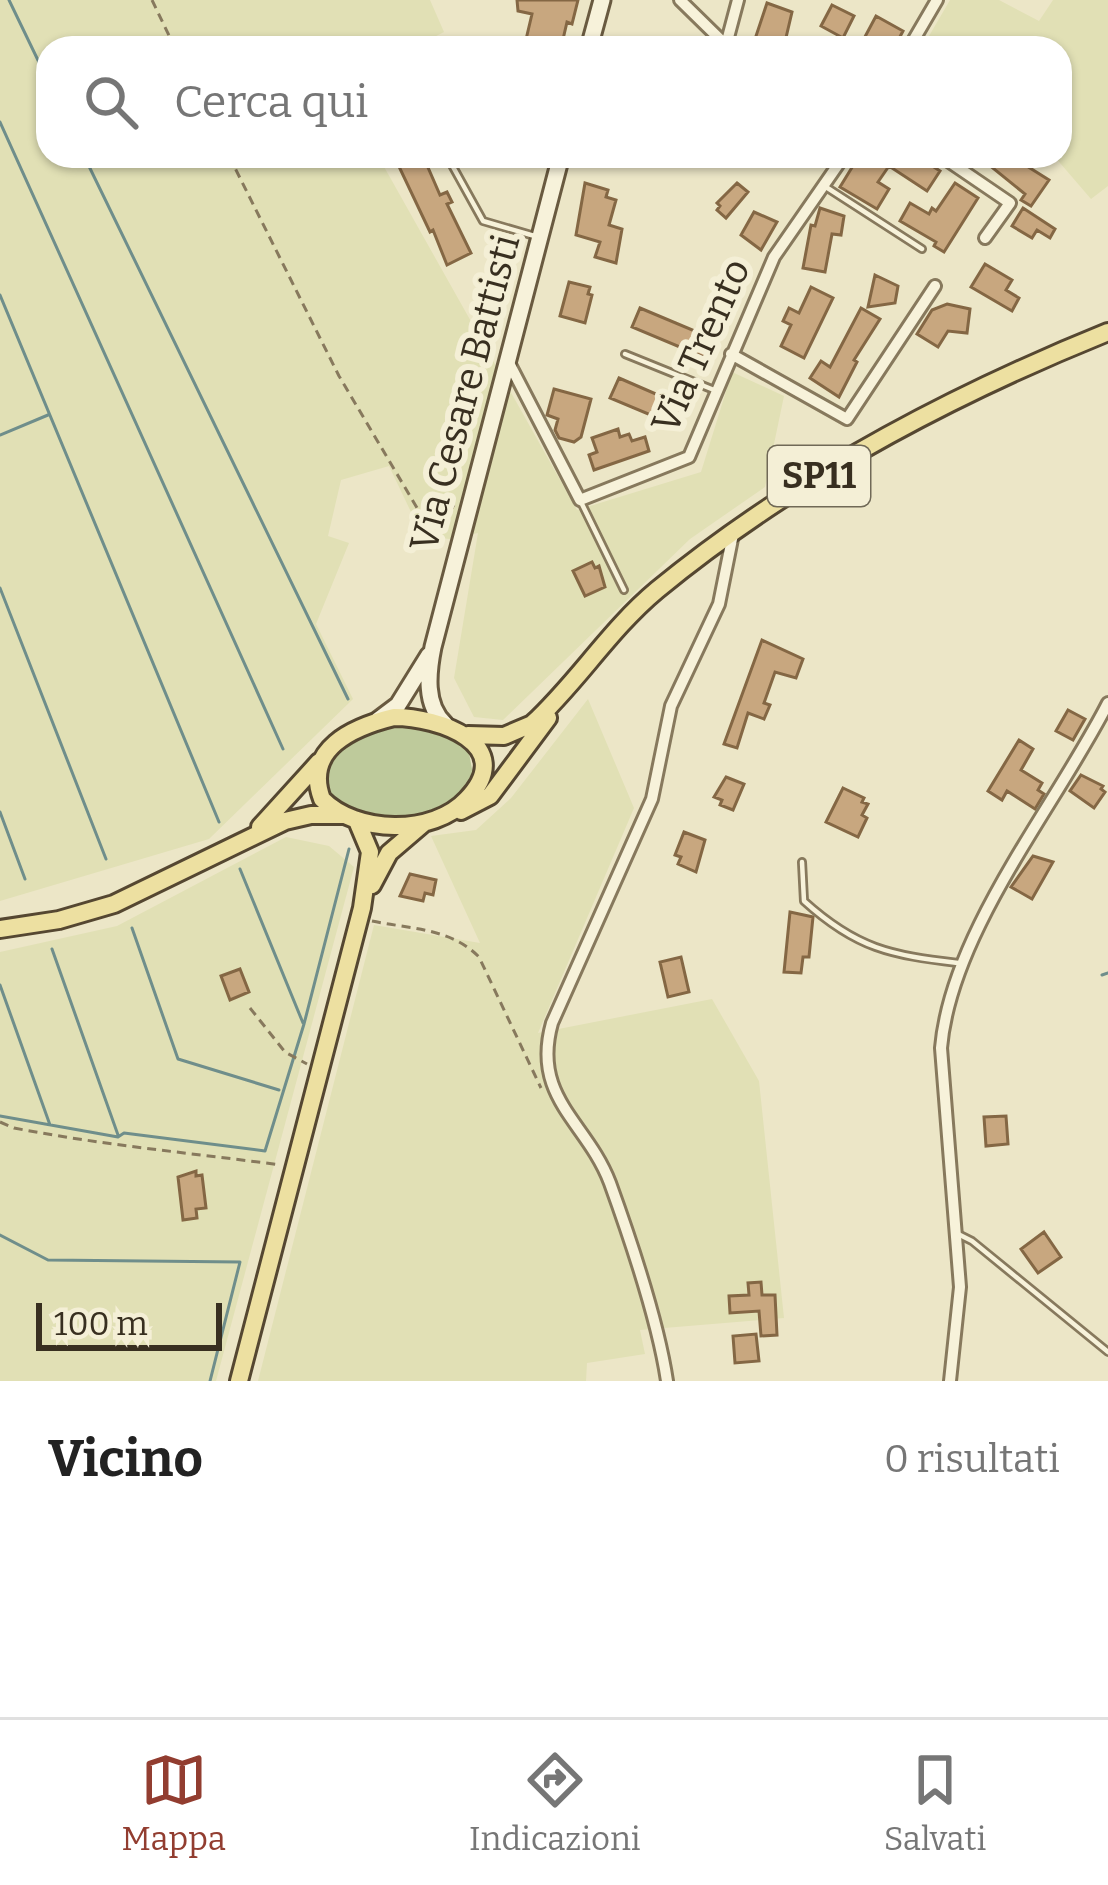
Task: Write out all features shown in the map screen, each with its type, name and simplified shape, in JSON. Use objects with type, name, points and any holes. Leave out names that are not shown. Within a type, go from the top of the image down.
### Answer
[{"type":"main road","name":"SP11","points":[[468,735],[491,738],[520,731],[549,708],[656,591],[733,534],[876,441],[959,395],[1108,332]]},
{"type":"main road","name":"SP11","points":[[321,760],[319,791],[331,808],[350,818],[395,825],[475,806],[516,766],[571,682]]},
{"type":"main road","points":[[370,724],[411,717],[468,735]]},
{"type":"main road","name":"Via Cesare Battisti","points":[[251,836],[335,741],[370,724]]},
{"type":"main road","name":"SP11","points":[[360,913],[389,853],[411,831],[470,796],[481,776],[478,751],[468,735]]},
{"type":"main road","points":[[0,929],[59,920],[114,904],[297,818],[350,818]]},
{"type":"main road","name":"SP11","points":[[239,1381],[360,913],[370,852],[350,818]]},
{"type":"street","points":[[593,36],[602,0]]},
{"type":"street","points":[[680,0],[717,36]]},
{"type":"street","points":[[729,36],[738,0]]},
{"type":"street","points":[[916,36],[937,0]]},
{"type":"street","name":"Via Cesare Battisti","points":[[445,724],[430,697],[433,647],[558,168]]},
{"type":"street","name":"Via Trento","points":[[580,500],[689,458],[775,257],[834,168]]},
{"type":"street","points":[[959,168],[1010,203],[985,238]]},
{"type":"street","points":[[731,354],[848,419],[935,286]]},
{"type":"street","points":[[508,361],[580,500]]},
{"type":"street","points":[[667,1381],[608,1178],[568,1114],[545,1063],[548,1036],[652,799],[671,706],[719,604],[733,534]]},
{"type":"street","name":"Via Cesare Battisti","points":[[370,724],[398,705],[433,647]]},
{"type":"street","points":[[950,1381],[960,1288],[941,1048],[944,1019],[988,908],[1080,759],[1108,704]]},
{"type":"lane","points":[[454,168],[483,221],[539,237]]},
{"type":"lane","points":[[823,185],[922,248]]},
{"type":"lane","points":[[625,354],[716,390]]},
{"type":"lane","points":[[580,500],[624,590]]},
{"type":"lane","points":[[802,862],[804,901],[870,948],[964,964]]},
{"type":"lane","points":[[956,1233],[1108,1352]]},
{"type":"path","points":[[152,0],[169,36]]},
{"type":"path","points":[[235,168],[339,376],[426,524],[432,529],[446,523],[455,504]]},
{"type":"path","points":[[360,913],[464,942],[479,957],[548,1103],[568,1114]]},
{"type":"path","points":[[250,1008],[297,1060]]},
{"type":"path","points":[[0,1122],[106,1145],[295,1166]]},
{"type":"green space","points":[[0,0],[430,0],[444,32],[436,36],[36,36],[36,168],[385,168],[577,510],[701,472],[732,372],[784,396],[765,487],[690,539],[503,720],[474,717],[454,678],[478,533],[449,539],[422,535],[389,466],[341,480],[328,536],[349,543],[316,624],[353,699],[209,839],[0,901]]},
{"type":"green space","points":[[950,0],[999,0],[1039,21],[1053,0],[1108,0],[1108,186],[1091,199],[1064,168],[1072,168],[1072,36],[929,36]]},
{"type":"green space","points":[[588,699],[634,808],[538,1033],[712,999],[759,1081],[784,1318],[640,1330],[645,1354],[587,1363],[586,1381],[258,1381],[374,925],[480,943],[431,836],[476,830],[511,798]]},
{"type":"green space","points":[[395,725],[442,731],[468,748],[473,774],[463,790],[447,802],[405,817],[361,815],[342,808],[323,781],[331,757],[370,733]]},
{"type":"green space","points":[[286,837],[329,846],[354,867],[216,1381],[0,1381],[0,952],[117,926]]},
{"type":"building","points":[[517,0],[578,0],[564,36],[527,36],[532,14],[518,11]]},
{"type":"building","points":[[767,3],[792,12],[786,36],[756,36]]},
{"type":"building","points":[[832,5],[854,16],[844,36],[821,26]]},
{"type":"building","points":[[876,16],[903,31],[900,36],[865,36]]},
{"type":"building","points":[[400,168],[428,168],[440,195],[447,192],[452,202],[447,204],[471,253],[447,265],[433,230],[430,232]]},
{"type":"building","points":[[852,168],[888,168],[878,182],[889,189],[877,209],[840,187]]},
{"type":"building","points":[[892,168],[940,171],[927,191]]},
{"type":"building","points":[[993,168],[1030,168],[1049,180],[1031,206],[1021,200],[1025,194]]},
{"type":"building","points":[[585,183],[608,190],[606,197],[616,200],[609,225],[622,229],[616,263],[595,257],[600,242],[576,235]]},
{"type":"building","points":[[737,183],[748,192],[726,218],[717,210],[717,203]]},
{"type":"building","points":[[955,183],[978,198],[944,252],[900,221],[910,203],[929,214],[932,208],[936,211]]},
{"type":"building","points":[[820,208],[844,216],[841,235],[832,234],[825,272],[803,268],[811,225],[815,226]]},
{"type":"building","points":[[1023,208],[1055,229],[1050,238],[1037,230],[1032,238],[1012,226]]},
{"type":"building","points":[[754,212],[777,222],[761,250],[741,235]]},
{"type":"building","points":[[985,264],[1012,280],[1006,290],[1019,298],[1012,311],[971,287]]},
{"type":"building","points":[[875,275],[898,286],[895,303],[868,307]]},
{"type":"building","points":[[569,282],[590,287],[585,323],[560,316]]},
{"type":"building","points":[[811,287],[833,298],[804,358],[781,346],[791,325],[783,321],[789,308],[799,313]]},
{"type":"building","points":[[947,304],[970,309],[967,333],[948,331],[938,347],[917,334],[932,310]]},
{"type":"building","points":[[640,308],[714,339],[706,358],[632,327]]},
{"type":"building","points":[[861,308],[880,319],[854,360],[839,397],[810,378],[821,361],[830,367]]},
{"type":"building","points":[[619,378],[686,407],[677,426],[610,398]]},
{"type":"building","points":[[554,389],[591,399],[581,437],[574,442],[559,438],[558,419],[547,415]]},
{"type":"building","points":[[618,429],[620,437],[629,434],[632,441],[645,437],[649,451],[594,470],[589,455],[597,452],[592,438]]},
{"type":"building","points":[[592,562],[595,568],[599,566],[605,587],[585,596],[573,571]]},
{"type":"building","points":[[762,640],[803,659],[796,678],[775,672],[764,703],[770,705],[764,719],[748,713],[737,748],[724,744]]},
{"type":"building","points":[[1068,710],[1085,719],[1073,740],[1056,731]]},
{"type":"building","points":[[1019,740],[1033,749],[1021,770],[1042,783],[1038,790],[1044,794],[1035,809],[1007,791],[1002,800],[988,791]]},
{"type":"building","points":[[1081,775],[1103,786],[1105,792],[1094,808],[1070,791]]},
{"type":"building","points":[[726,777],[744,784],[733,810],[714,797]]},
{"type":"building","points":[[843,788],[868,804],[858,837],[826,822]]},
{"type":"building","points":[[684,832],[705,840],[696,872],[678,864],[681,857],[675,855]]},
{"type":"building","points":[[1033,856],[1053,862],[1032,899],[1011,887]]},
{"type":"building","points":[[410,874],[436,880],[433,895],[425,893],[423,901],[400,896]]},
{"type":"building","points":[[790,912],[813,917],[809,957],[803,957],[801,973],[784,972]]},
{"type":"building","points":[[681,957],[689,992],[668,997],[660,962]]},
{"type":"building","points":[[240,969],[249,992],[230,1000],[221,976]]},
{"type":"building","points":[[1006,1116],[1008,1144],[986,1146],[984,1117]]},
{"type":"building","points":[[196,1171],[196,1176],[202,1175],[206,1208],[196,1209],[197,1218],[183,1220],[178,1177]]},
{"type":"building","points":[[1044,1232],[1061,1257],[1038,1273],[1021,1249]]},
{"type":"building","points":[[761,1282],[762,1295],[775,1295],[777,1335],[761,1336],[759,1311],[730,1313],[729,1296],[749,1295],[748,1283]]},
{"type":"building","points":[[756,1334],[759,1361],[735,1363],[733,1336]]},
{"type":"waterway","points":[[9,0],[36,56]]},
{"type":"waterway","points":[[0,122],[283,749]]},
{"type":"waterway","points":[[90,168],[348,699]]},
{"type":"waterway","points":[[0,295],[219,822]]},
{"type":"waterway","points":[[0,435],[48,415]]},
{"type":"waterway","points":[[0,588],[106,859]]},
{"type":"waterway","points":[[0,812],[25,879]]},
{"type":"waterway","points":[[0,1116],[118,1137],[124,1133],[265,1151],[349,849]]},
{"type":"waterway","points":[[240,869],[303,1023]]},
{"type":"waterway","points":[[132,928],[178,1059],[279,1090]]},
{"type":"waterway","points":[[52,949],[118,1135]]},
{"type":"waterway","points":[[1102,975],[1108,973]]},
{"type":"waterway","points":[[0,985],[50,1125]]},
{"type":"waterway","points":[[0,1235],[48,1260],[240,1262],[210,1381]]}]
